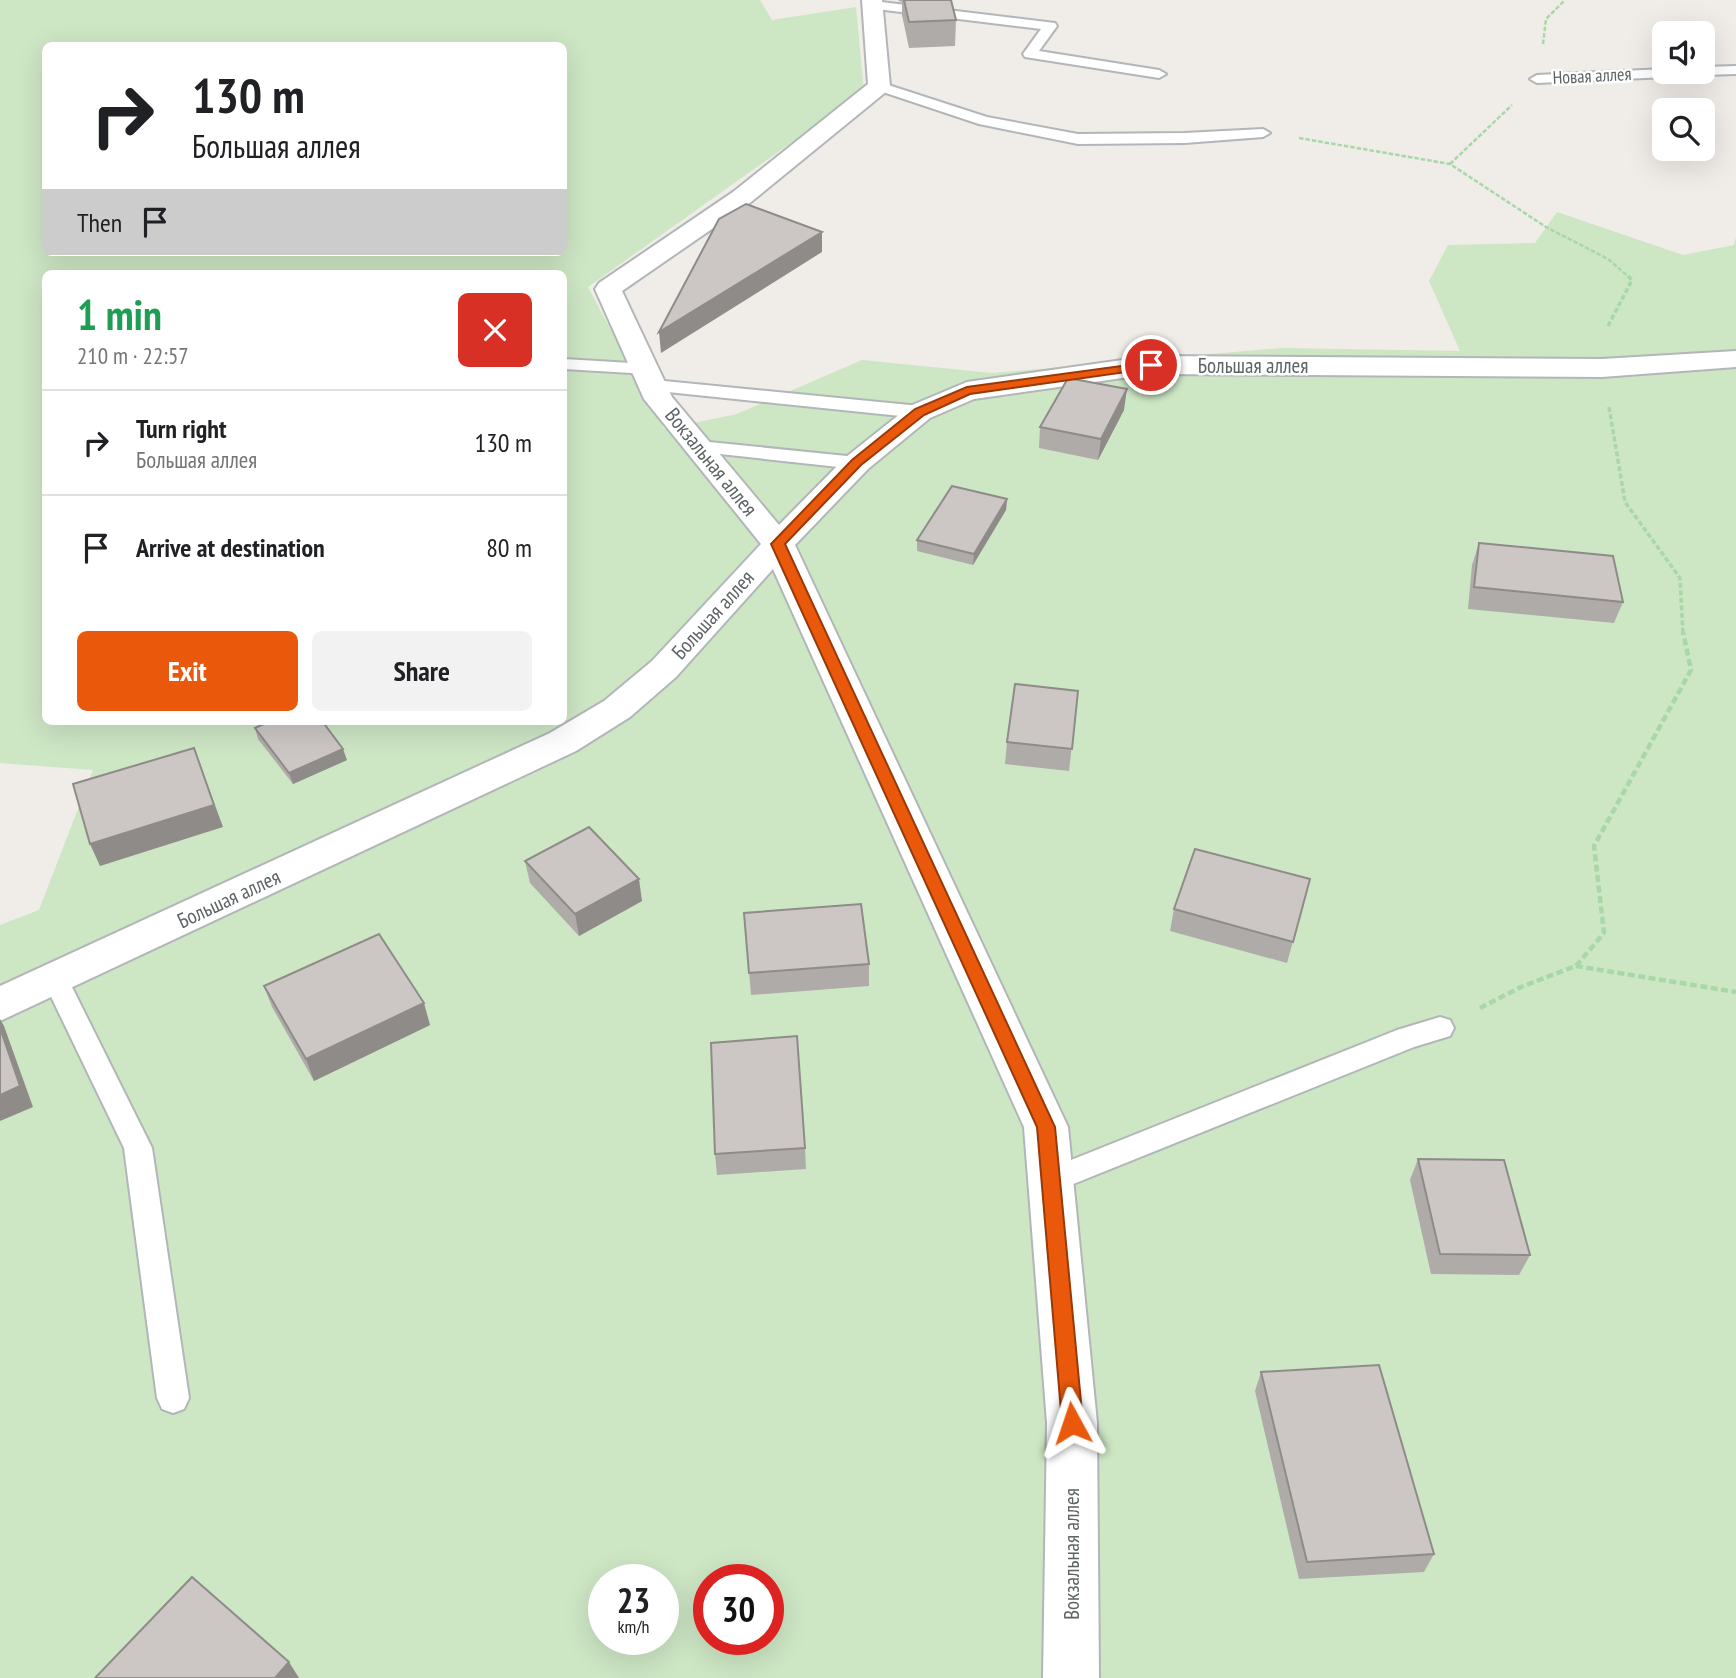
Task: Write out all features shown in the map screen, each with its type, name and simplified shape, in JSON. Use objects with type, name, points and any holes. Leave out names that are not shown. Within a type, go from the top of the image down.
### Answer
[{"type":"street","points":[[873,2],[880,86]]},
{"type":"street","name":"Вокзальная аллея","points":[[880,86],[742,197],[608,289],[659,399],[778,544],[1046,1127],[1072,1423],[1071,1678]]},
{"type":"street","name":"Большая аллея","points":[[0,1005],[563,742],[617,709],[664,669],[778,544],[857,463],[920,412],[967,391],[1151,365],[1602,368],[1736,359]]},
{"type":"lane","points":[[873,2],[1054,21],[1030,54],[1159,74]]},
{"type":"lane","points":[[1715,71],[1736,70]]},
{"type":"lane","name":"Новая аллея","points":[[1537,79],[1652,74]]},
{"type":"lane","points":[[880,86],[984,121],[1078,139],[1185,138],[1264,132]]},
{"type":"lane","points":[[567,364],[631,368],[650,379],[920,412]]},
{"type":"lane","points":[[699,447],[857,463]]},
{"type":"lane","points":[[56,981],[138,1148],[173,1398]]},
{"type":"lane","points":[[1051,1181],[1407,1038],[1440,1028]]},
{"type":"path","points":[[1450,164],[1494,124],[1537,79],[1546,19],[1565,0]]},
{"type":"path","points":[[1264,132],[1382,150],[1450,164],[1546,227],[1608,259],[1632,280],[1593,356],[1602,368],[1625,502],[1680,578],[1682,633],[1691,670],[1594,846],[1604,933],[1576,965],[1521,987],[1440,1028]]},
{"type":"path","points":[[1576,965],[1736,992]]},
{"type":"green space","points":[[0,0],[760,0],[772,20],[856,7],[864,91],[588,287],[664,429],[737,414],[862,360],[992,373],[1282,348],[1460,351],[1429,281],[1448,245],[1535,243],[1557,212],[1683,255],[1734,245],[1736,237],[1736,1678],[0,1678],[0,925],[39,910],[93,770],[0,763]]},
{"type":"building","points":[[904,0],[951,0],[956,20],[909,22]]},
{"type":"building","points":[[746,204],[822,232],[659,332],[719,219]]},
{"type":"building","points":[[1068,378],[1127,389],[1101,439],[1040,427]]},
{"type":"building","points":[[952,486],[1007,499],[974,554],[917,540]]},
{"type":"building","points":[[1479,543],[1613,556],[1623,602],[1474,587]]},
{"type":"building","points":[[1015,684],[1078,691],[1072,749],[1007,742]]},
{"type":"building","points":[[261,725],[325,725],[343,749],[289,773],[255,728]]},
{"type":"building","points":[[194,748],[214,805],[90,844],[73,784]]},
{"type":"building","points":[[589,827],[639,879],[575,914],[525,861]]},
{"type":"building","points":[[1195,849],[1310,879],[1293,942],[1174,909]]},
{"type":"building","points":[[861,904],[869,964],[749,973],[744,913]]},
{"type":"building","points":[[379,934],[424,1003],[306,1059],[264,986]]},
{"type":"building","points":[[0,1028],[20,1086],[0,1095]]},
{"type":"building","points":[[797,1036],[805,1148],[715,1154],[711,1043]]},
{"type":"building","points":[[1418,1159],[1504,1160],[1530,1255],[1440,1254]]},
{"type":"building","points":[[1379,1365],[1434,1554],[1307,1562],[1261,1372]]},
{"type":"building","points":[[192,1577],[289,1662],[275,1678],[95,1678]]},
{"type":"route","points":[[1072,1423],[1046,1127],[778,544],[857,463],[920,412],[967,391],[1151,365]]}]
